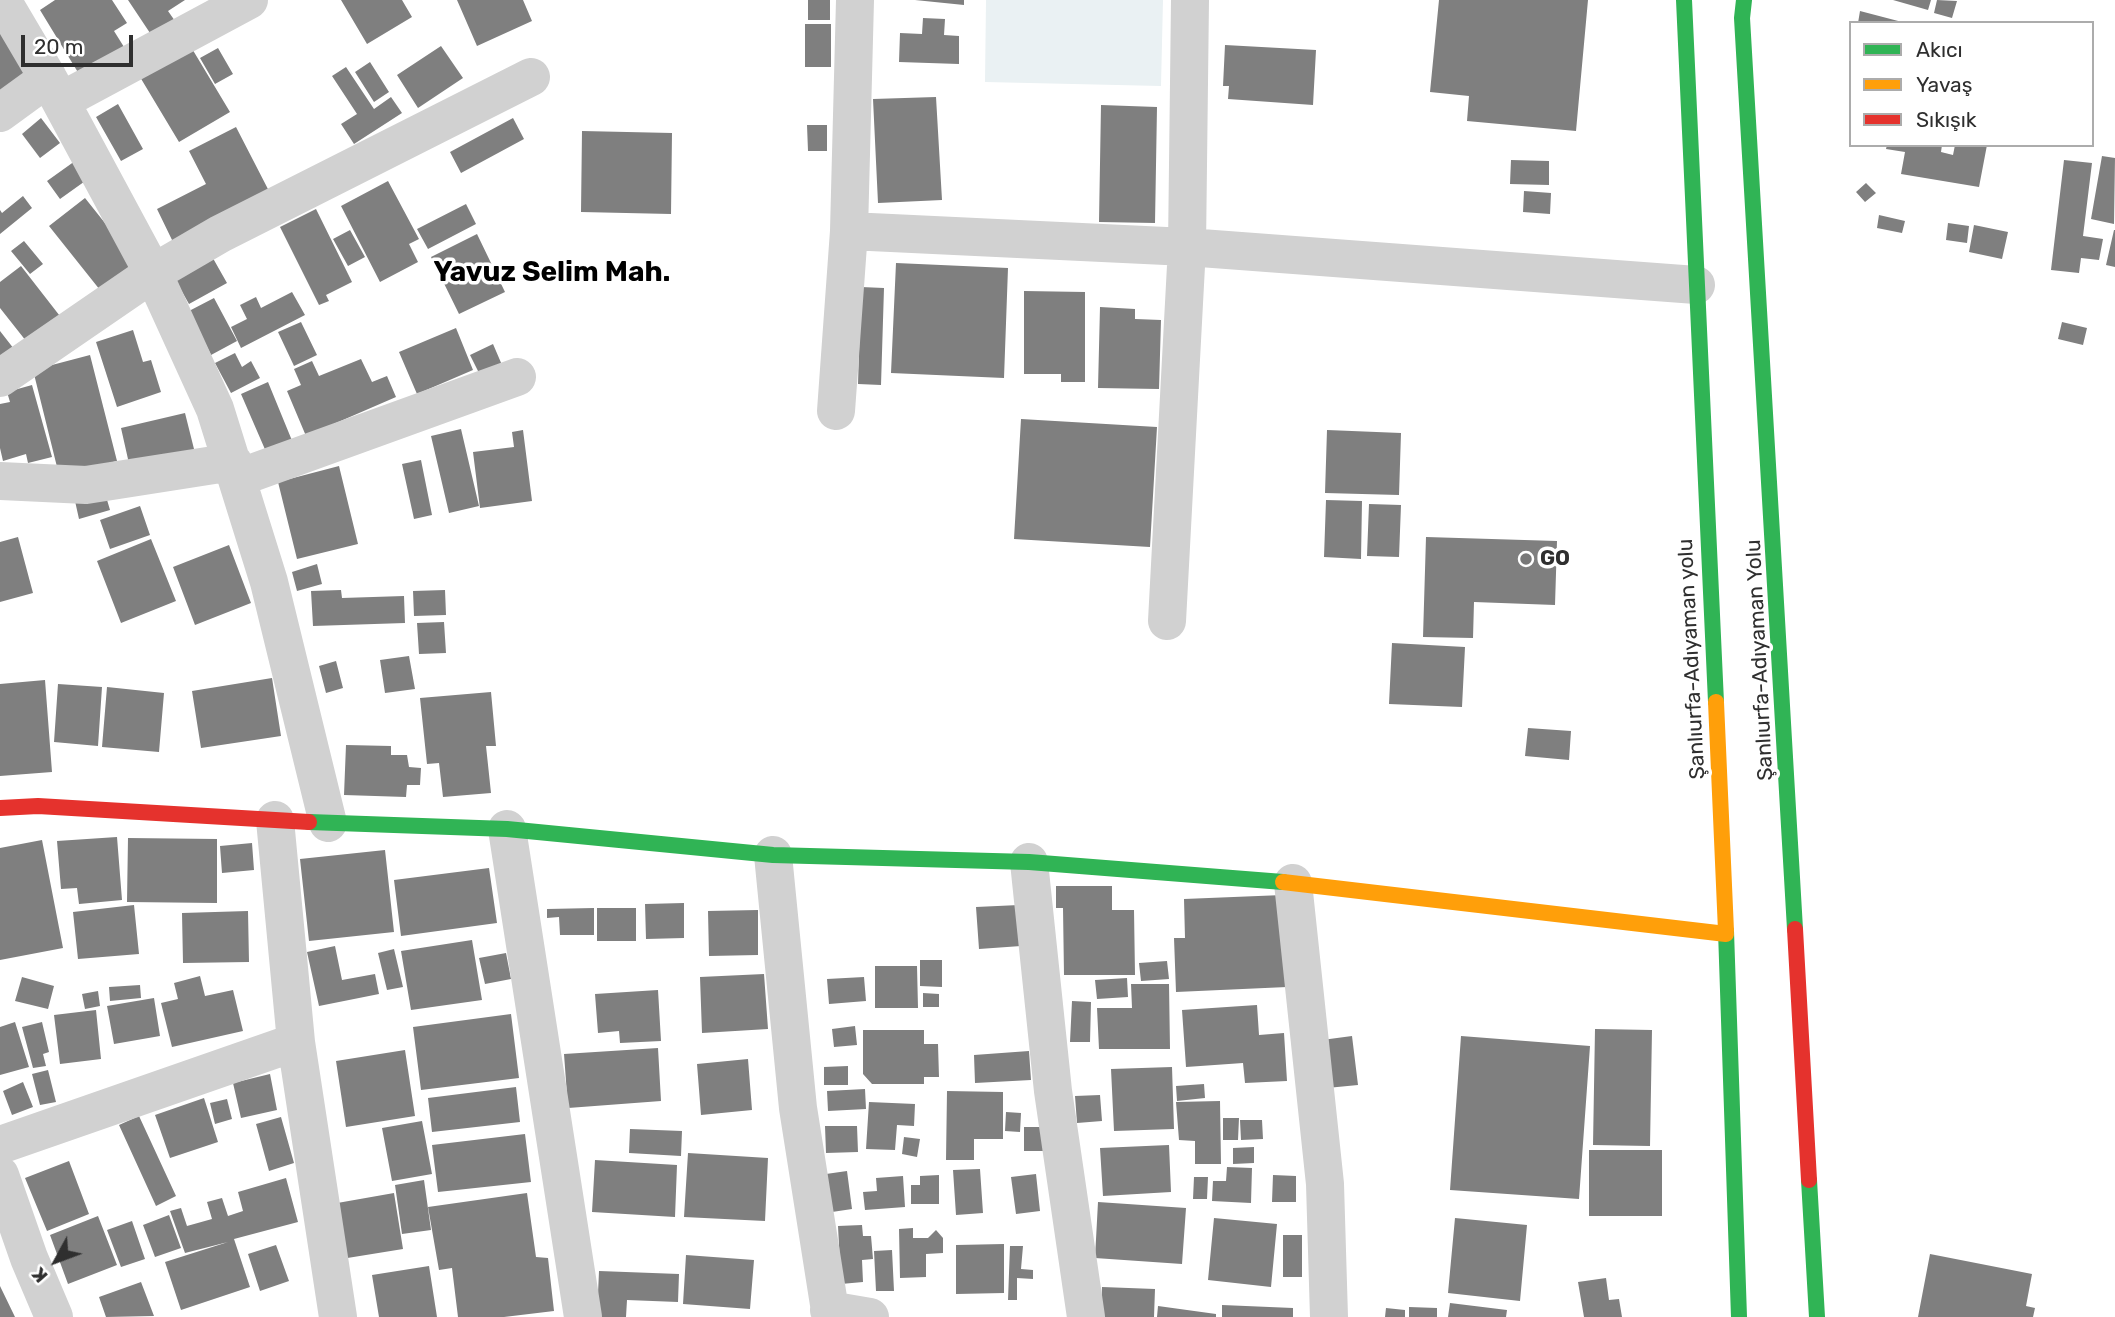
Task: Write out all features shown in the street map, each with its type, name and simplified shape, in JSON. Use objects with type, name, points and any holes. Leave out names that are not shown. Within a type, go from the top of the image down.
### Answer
[{"type":"main road","name":"Şanlıurfa-Adıyaman yolu","points":[[1684,0],[1726,933],[1739,1317]]},
{"type":"main road","name":"Şanlıurfa-Adıyaman Yolu","points":[[1744,0],[1743,32],[1817,1317]]},
{"type":"main road","points":[[0,808],[38,806],[328,823],[507,829],[773,855],[1029,862],[1293,883],[1726,933]]},
{"type":"street","points":[[2,0],[55,90],[153,273],[215,410],[269,582],[328,823]]},
{"type":"street","points":[[0,113],[250,0]]},
{"type":"street","points":[[836,411],[849,231],[855,0]]},
{"type":"street","points":[[1167,621],[1188,247],[1190,0]]},
{"type":"street","points":[[0,378],[153,273],[220,234],[531,77]]},
{"type":"street","points":[[849,231],[1188,247],[1696,285]]},
{"type":"street","points":[[0,481],[86,485],[235,470],[517,377]]},
{"type":"street","points":[[275,820],[296,1042],[338,1317]]},
{"type":"street","points":[[507,829],[583,1317]]},
{"type":"street","points":[[773,855],[797,1108],[830,1313],[870,1317]]},
{"type":"street","points":[[1029,862],[1053,1091],[1087,1317]]},
{"type":"street","points":[[1293,883],[1325,1184],[1329,1317]]},
{"type":"street","points":[[0,1145],[296,1042]]},
{"type":"street","points":[[0,1175],[29,1258],[54,1317]]},
{"type":"shaded area","points":[[986,0],[1163,0],[1161,86],[985,82]]},
{"type":"building","points":[[55,0],[112,0],[127,23],[114,31],[124,47],[79,74],[40,10]]},
{"type":"building","points":[[128,0],[185,0],[168,11],[175,21],[152,36]]},
{"type":"building","points":[[341,0],[402,0],[412,17],[367,44]]},
{"type":"building","points":[[457,0],[523,0],[532,21],[477,46]]},
{"type":"building","points":[[808,0],[830,0],[830,20],[808,20]]},
{"type":"building","points":[[915,0],[964,0],[964,5]]},
{"type":"building","points":[[1439,0],[1588,0],[1576,131],[1467,121],[1469,96],[1430,92]]},
{"type":"building","points":[[1893,0],[1931,0],[1928,10]]},
{"type":"building","points":[[1937,0],[1957,1],[1952,18],[1934,13]]},
{"type":"building","points":[[1860,11],[1898,21],[1858,21]]},
{"type":"building","points":[[923,18],[945,19],[944,35],[959,36],[959,64],[899,62],[900,33],[922,34]]},
{"type":"building","points":[[805,24],[831,24],[831,67],[805,67]]},
{"type":"building","points":[[0,29],[33,72],[0,98]]},
{"type":"building","points":[[1225,45],[1316,50],[1313,105],[1228,99],[1229,86],[1223,86]]},
{"type":"building","points":[[441,46],[463,78],[418,108],[397,75]]},
{"type":"building","points":[[191,47],[230,112],[179,142],[140,77]]},
{"type":"building","points":[[218,48],[233,74],[215,84],[200,58]]},
{"type":"building","points":[[370,62],[389,92],[374,102],[355,72]]},
{"type":"building","points":[[346,67],[374,109],[391,97],[402,113],[354,144],[341,124],[357,114],[332,76]]},
{"type":"building","points":[[936,97],[942,200],[878,203],[873,99]]},
{"type":"building","points":[[118,104],[143,149],[121,161],[96,117]]},
{"type":"building","points":[[1101,105],[1157,107],[1155,223],[1099,222]]},
{"type":"building","points":[[41,118],[60,143],[40,158],[22,134]]},
{"type":"building","points":[[513,118],[524,139],[461,173],[450,152]]},
{"type":"building","points":[[807,125],[827,125],[827,151],[808,151]]},
{"type":"building","points":[[236,127],[270,193],[173,242],[157,209],[206,184],[189,151]]},
{"type":"building","points":[[582,131],[672,133],[671,214],[581,212]]},
{"type":"building","points":[[1942,147],[1941,152],[1953,155],[1955,147],[1987,147],[1979,187],[1901,174],[1905,152],[1886,149]]},
{"type":"building","points":[[2102,156],[2115,158],[2114,224],[2091,219]]},
{"type":"building","points":[[1511,160],[1549,161],[1549,185],[1510,184]]},
{"type":"building","points":[[2064,160],[2092,163],[2083,236],[2103,239],[2099,260],[2081,258],[2079,273],[2051,270]]},
{"type":"building","points":[[75,161],[88,179],[60,199],[47,181]]},
{"type":"building","points":[[388,181],[419,239],[409,244],[418,262],[380,282],[341,206]]},
{"type":"building","points":[[1866,183],[1876,193],[1865,202],[1856,192]]},
{"type":"building","points":[[1524,191],[1551,193],[1550,214],[1523,212]]},
{"type":"building","points":[[23,196],[32,208],[0,234],[0,210],[2,213]]},
{"type":"building","points":[[85,198],[140,267],[100,290],[49,226]]},
{"type":"building","points":[[466,204],[476,224],[428,249],[417,229]]},
{"type":"building","points":[[316,209],[352,282],[326,295],[329,301],[319,305],[280,227]]},
{"type":"building","points":[[1879,215],[1905,221],[1902,233],[1877,228]]},
{"type":"building","points":[[1948,223],[1969,226],[1967,243],[1946,240]]},
{"type":"building","points":[[1974,225],[2008,232],[2002,259],[1969,252]]},
{"type":"building","points":[[350,230],[365,257],[348,266],[333,239]]},
{"type":"building","points":[[2115,230],[2115,267],[2106,265]]},
{"type":"building","points":[[477,234],[505,292],[459,314],[431,257]]},
{"type":"building","points":[[24,241],[43,264],[30,274],[11,251]]},
{"type":"building","points":[[210,253],[227,283],[189,304],[172,274]]},
{"type":"building","points":[[896,263],[1008,268],[1004,378],[891,373]]},
{"type":"building","points":[[21,266],[63,320],[30,346],[0,308],[0,282]]},
{"type":"building","points":[[861,287],[884,288],[881,385],[858,384]]},
{"type":"building","points":[[1024,291],[1085,292],[1085,382],[1061,382],[1061,374],[1024,374]]},
{"type":"building","points":[[292,292],[305,315],[241,348],[231,327],[247,319],[240,305],[256,297],[261,308]]},
{"type":"building","points":[[214,298],[237,341],[211,355],[189,311]]},
{"type":"building","points":[[1100,307],[1135,309],[1135,319],[1161,320],[1159,389],[1098,388]]},
{"type":"building","points":[[301,322],[317,355],[294,366],[278,332]]},
{"type":"building","points":[[2062,322],[2087,328],[2083,345],[2058,339]]},
{"type":"building","points":[[456,328],[473,370],[417,394],[399,352]]},
{"type":"building","points":[[133,330],[143,362],[151,360],[161,392],[117,407],[96,342]]},
{"type":"building","points":[[0,331],[14,349],[0,360]]},
{"type":"building","points":[[493,344],[502,365],[480,375],[470,355]]},
{"type":"building","points":[[235,353],[242,367],[251,361],[260,378],[231,393],[215,363]]},
{"type":"building","points":[[90,355],[117,461],[59,475],[33,370]]},
{"type":"building","points":[[361,359],[372,382],[387,376],[396,397],[306,436],[287,391],[301,385],[294,369],[312,361],[319,376]]},
{"type":"building","points":[[268,382],[293,443],[267,454],[241,394]]},
{"type":"building","points":[[32,385],[52,457],[28,463],[26,454],[3,461],[0,448],[0,404],[10,402],[7,392]]},
{"type":"building","points":[[185,413],[195,453],[130,468],[121,428]]},
{"type":"building","points":[[1021,419],[1157,427],[1150,547],[1014,539]]},
{"type":"building","points":[[461,429],[479,506],[449,513],[431,436]]},
{"type":"building","points":[[523,430],[532,501],[480,508],[473,452],[514,447],[512,432]]},
{"type":"building","points":[[1327,430],[1401,433],[1399,495],[1325,493]]},
{"type":"building","points":[[421,460],[432,515],[414,519],[402,464]]},
{"type":"building","points":[[339,466],[358,544],[297,559],[278,482]]},
{"type":"building","points":[[105,493],[110,510],[79,519],[75,501]]},
{"type":"building","points":[[1326,500],[1362,501],[1361,559],[1324,557]]},
{"type":"building","points":[[1369,504],[1401,505],[1399,557],[1367,556]]},
{"type":"building","points":[[140,506],[150,535],[110,549],[100,520]]},
{"type":"building","points":[[18,537],[33,593],[0,602],[0,542]]},
{"type":"building","points":[[1426,537],[1557,541],[1555,605],[1474,602],[1473,638],[1423,637]]},
{"type":"building","points":[[151,539],[176,601],[121,623],[97,561]]},
{"type":"building","points":[[229,545],[251,603],[195,625],[173,567]]},
{"type":"building","points":[[317,564],[322,584],[297,591],[292,572]]},
{"type":"building","points":[[341,590],[342,598],[404,596],[405,623],[313,626],[311,591]]},
{"type":"building","points":[[445,590],[446,615],[414,616],[413,591]]},
{"type":"building","points":[[444,622],[446,653],[419,654],[417,623]]},
{"type":"building","points":[[1392,643],[1465,647],[1462,707],[1389,704]]},
{"type":"building","points":[[409,656],[415,689],[385,693],[380,660]]},
{"type":"building","points":[[336,661],[343,688],[326,693],[319,666]]},
{"type":"building","points":[[272,678],[281,736],[201,748],[192,691]]},
{"type":"building","points":[[45,680],[52,772],[0,776],[0,684]]},
{"type":"building","points":[[58,684],[102,687],[98,746],[54,742]]},
{"type":"building","points":[[107,687],[164,693],[159,752],[102,747]]},
{"type":"building","points":[[491,692],[496,746],[486,746],[491,793],[443,797],[439,763],[427,764],[420,698]]},
{"type":"building","points":[[1528,728],[1571,731],[1569,760],[1525,756]]},
{"type":"building","points":[[346,745],[391,746],[391,755],[407,755],[409,767],[421,768],[420,785],[407,785],[406,797],[344,795]]},
{"type":"building","points":[[117,837],[122,900],[79,904],[77,888],[61,889],[57,841]]},
{"type":"building","points":[[128,838],[217,839],[217,903],[127,902]]},
{"type":"building","points":[[42,840],[63,948],[0,960],[0,848]]},
{"type":"building","points":[[252,843],[254,870],[222,873],[220,846]]},
{"type":"building","points":[[385,850],[394,932],[309,941],[300,859]]},
{"type":"building","points":[[489,868],[497,923],[401,936],[394,880]]},
{"type":"building","points":[[1056,886],[1112,886],[1112,910],[1134,910],[1135,975],[1064,975],[1063,908],[1056,908]]},
{"type":"building","points":[[1283,895],[1287,987],[1176,992],[1174,938],[1185,938],[1184,899]]},
{"type":"building","points":[[684,903],[684,938],[646,939],[645,904]]},
{"type":"building","points":[[134,905],[139,954],[78,959],[73,912]]},
{"type":"building","points":[[1019,905],[1021,946],[979,949],[976,907]]},
{"type":"building","points":[[594,908],[594,935],[560,935],[559,917],[547,918],[547,909]]},
{"type":"building","points":[[597,908],[636,908],[636,941],[597,941]]},
{"type":"building","points":[[758,910],[758,955],[709,956],[708,911]]},
{"type":"building","points":[[248,911],[249,962],[183,963],[182,913]]},
{"type":"building","points":[[472,940],[482,1000],[411,1010],[401,951]]},
{"type":"building","points":[[335,946],[342,980],[375,974],[379,994],[319,1006],[307,952]]},
{"type":"building","points":[[394,949],[403,987],[387,990],[378,953]]},
{"type":"building","points":[[506,953],[511,979],[485,984],[479,958]]},
{"type":"building","points":[[920,960],[942,960],[942,987],[920,986]]},
{"type":"building","points":[[1167,961],[1169,979],[1141,981],[1139,963]]},
{"type":"building","points":[[875,966],[917,966],[918,1008],[875,1008]]},
{"type":"building","points":[[764,974],[768,1029],[702,1033],[700,977]]},
{"type":"building","points":[[200,976],[205,996],[233,990],[243,1031],[172,1047],[161,1003],[178,999],[174,983]]},
{"type":"building","points":[[22,977],[54,986],[48,1009],[15,1001]]},
{"type":"building","points":[[864,977],[866,1001],[829,1004],[827,979]]},
{"type":"building","points":[[1127,978],[1128,997],[1097,999],[1095,980]]},
{"type":"building","points":[[1131,984],[1169,984],[1170,1049],[1099,1049],[1097,1008],[1132,1008]]},
{"type":"building","points":[[140,985],[141,998],[110,1001],[109,987]]},
{"type":"building","points":[[658,990],[661,1041],[620,1043],[619,1031],[598,1033],[595,994]]},
{"type":"building","points":[[98,991],[100,1006],[85,1009],[82,994]]},
{"type":"building","points":[[923,993],[939,994],[939,1007],[923,1007]]},
{"type":"building","points":[[154,998],[160,1036],[114,1044],[107,1006]]},
{"type":"building","points":[[1072,1001],[1091,1002],[1090,1042],[1070,1042]]},
{"type":"building","points":[[1257,1005],[1259,1035],[1284,1033],[1287,1081],[1245,1083],[1243,1063],[1186,1067],[1182,1010]]},
{"type":"building","points":[[96,1010],[101,1059],[60,1064],[54,1015]]},
{"type":"building","points":[[511,1014],[519,1078],[421,1090],[413,1027]]},
{"type":"building","points":[[15,1022],[29,1067],[0,1075],[0,1027]]},
{"type":"building","points":[[42,1022],[49,1052],[43,1054],[46,1066],[33,1068],[22,1027]]},
{"type":"building","points":[[855,1026],[857,1045],[834,1047],[832,1029]]},
{"type":"building","points":[[1595,1029],[1652,1030],[1650,1146],[1593,1145]]},
{"type":"building","points":[[863,1030],[924,1030],[924,1044],[938,1044],[939,1077],[924,1077],[924,1084],[872,1084],[863,1074]]},
{"type":"building","points":[[1352,1036],[1358,1085],[1327,1088],[1322,1040]]},
{"type":"building","points":[[1461,1036],[1590,1046],[1579,1199],[1450,1190]]},
{"type":"building","points":[[658,1048],[661,1101],[568,1108],[564,1054]]},
{"type":"building","points":[[405,1050],[415,1116],[346,1127],[336,1061]]},
{"type":"building","points":[[1029,1051],[1031,1080],[975,1083],[974,1055]]},
{"type":"building","points":[[748,1059],[752,1110],[701,1115],[697,1064]]},
{"type":"building","points":[[848,1066],[848,1085],[824,1085],[824,1067]]},
{"type":"building","points":[[1172,1067],[1174,1129],[1114,1131],[1111,1069]]},
{"type":"building","points":[[48,1070],[56,1102],[40,1105],[32,1074]]},
{"type":"building","points":[[270,1074],[277,1110],[241,1118],[233,1083]]},
{"type":"building","points":[[23,1082],[33,1107],[12,1115],[3,1091]]},
{"type":"building","points":[[1204,1084],[1205,1098],[1177,1101],[1176,1086]]},
{"type":"building","points":[[516,1087],[520,1122],[432,1132],[428,1098]]},
{"type":"building","points":[[865,1089],[866,1109],[828,1111],[827,1091]]},
{"type":"building","points":[[947,1091],[1003,1092],[1003,1139],[974,1139],[974,1160],[946,1160]]},
{"type":"building","points":[[1100,1095],[1102,1121],[1077,1123],[1075,1096]]},
{"type":"building","points":[[204,1098],[218,1142],[170,1158],[155,1115]]},
{"type":"building","points":[[227,1099],[232,1119],[215,1124],[210,1103]]},
{"type":"building","points":[[1220,1101],[1221,1164],[1195,1164],[1195,1141],[1179,1140],[1176,1102]]},
{"type":"building","points":[[869,1102],[915,1104],[914,1126],[897,1125],[895,1150],[866,1149]]},
{"type":"building","points":[[1006,1112],[1021,1113],[1020,1132],[1005,1131]]},
{"type":"building","points":[[139,1116],[176,1196],[156,1206],[119,1125]]},
{"type":"building","points":[[281,1117],[294,1163],[269,1171],[256,1124]]},
{"type":"building","points":[[1223,1118],[1239,1118],[1238,1140],[1223,1140]]},
{"type":"building","points":[[1240,1120],[1262,1120],[1263,1139],[1241,1140]]},
{"type":"building","points":[[422,1121],[432,1174],[392,1181],[382,1128]]},
{"type":"building","points":[[825,1126],[857,1126],[858,1152],[826,1153]]},
{"type":"building","points":[[1024,1127],[1045,1127],[1044,1151],[1024,1151]]},
{"type":"building","points":[[630,1129],[682,1131],[681,1156],[629,1153]]},
{"type":"building","points":[[525,1134],[531,1182],[438,1192],[432,1145]]},
{"type":"building","points":[[904,1137],[920,1139],[917,1157],[902,1154]]},
{"type":"building","points":[[1169,1145],[1171,1192],[1103,1196],[1100,1148]]},
{"type":"building","points":[[1254,1147],[1254,1163],[1233,1164],[1233,1148]]},
{"type":"building","points":[[1589,1150],[1662,1150],[1662,1216],[1589,1216]]},
{"type":"building","points":[[688,1153],[768,1158],[765,1221],[684,1217]]},
{"type":"building","points":[[595,1160],[677,1165],[675,1217],[592,1212]]},
{"type":"building","points":[[69,1161],[89,1214],[47,1231],[25,1178]]},
{"type":"building","points":[[1227,1167],[1252,1168],[1251,1203],[1212,1201],[1213,1181],[1226,1181]]},
{"type":"building","points":[[980,1169],[983,1213],[956,1215],[953,1170]]},
{"type":"building","points":[[847,1171],[852,1209],[832,1212],[826,1174]]},
{"type":"building","points":[[1036,1174],[1040,1211],[1016,1214],[1011,1177]]},
{"type":"building","points":[[939,1175],[939,1204],[911,1204],[911,1185],[920,1185],[920,1176]]},
{"type":"building","points":[[1273,1175],[1296,1176],[1296,1202],[1272,1202]]},
{"type":"building","points":[[903,1176],[905,1207],[865,1210],[863,1192],[877,1191],[876,1178]]},
{"type":"building","points":[[1194,1177],[1208,1177],[1207,1199],[1193,1199]]},
{"type":"building","points":[[286,1178],[298,1222],[234,1239],[250,1287],[181,1310],[165,1262],[228,1242],[185,1253],[170,1211],[181,1208],[187,1226],[212,1219],[207,1202],[222,1198],[228,1216],[243,1211],[238,1192]]},
{"type":"building","points":[[424,1180],[431,1230],[402,1234],[395,1185]]},
{"type":"building","points":[[394,1193],[403,1249],[335,1260],[326,1205]]},
{"type":"building","points":[[527,1193],[536,1257],[548,1258],[554,1311],[504,1317],[458,1317],[452,1268],[439,1270],[428,1207]]},
{"type":"building","points":[[1098,1202],[1186,1208],[1182,1264],[1095,1258]]},
{"type":"building","points":[[169,1215],[181,1248],[155,1257],[143,1225]]},
{"type":"building","points":[[98,1216],[117,1265],[68,1284],[50,1235]]},
{"type":"building","points":[[1214,1218],[1277,1224],[1271,1287],[1208,1280]]},
{"type":"building","points":[[1455,1218],[1527,1225],[1520,1301],[1448,1293]]},
{"type":"building","points":[[132,1221],[145,1259],[121,1267],[107,1230]]},
{"type":"building","points":[[862,1225],[863,1236],[871,1236],[873,1259],[862,1260],[863,1282],[841,1284],[838,1226]]},
{"type":"building","points":[[913,1228],[913,1238],[928,1238],[936,1230],[943,1238],[943,1253],[926,1254],[926,1277],[900,1278],[899,1229]]},
{"type":"building","points":[[1283,1235],[1302,1235],[1302,1277],[1283,1277]]},
{"type":"building","points":[[1004,1244],[1004,1293],[956,1294],[956,1245]]},
{"type":"building","points":[[276,1245],[289,1281],[260,1291],[248,1254]]},
{"type":"building","points":[[1010,1246],[1023,1246],[1021,1269],[1033,1270],[1033,1279],[1017,1278],[1017,1300],[1008,1300]]},
{"type":"building","points":[[892,1250],[894,1291],[876,1291],[874,1251]]},
{"type":"building","points":[[1930,1254],[2032,1274],[2026,1306],[2035,1308],[2033,1317],[1918,1317]]},
{"type":"building","points":[[686,1255],[754,1260],[750,1309],[683,1304]]},
{"type":"building","points":[[429,1266],[437,1317],[379,1317],[372,1275]]},
{"type":"building","points":[[599,1271],[679,1274],[678,1302],[627,1300],[626,1317],[597,1317]]},
{"type":"building","points":[[1606,1278],[1609,1300],[1619,1299],[1622,1317],[1584,1317],[1578,1282]]},
{"type":"building","points":[[141,1282],[154,1316],[106,1317],[99,1297]]},
{"type":"building","points":[[0,1286],[15,1317],[0,1317]]},
{"type":"building","points":[[1102,1287],[1155,1289],[1154,1317],[1101,1317]]},
{"type":"building","points":[[1450,1303],[1507,1310],[1506,1317],[1448,1317]]},
{"type":"building","points":[[1222,1305],[1293,1308],[1293,1317],[1222,1317]]},
{"type":"building","points":[[1158,1306],[1216,1314],[1216,1317],[1157,1317]]},
{"type":"building","points":[[1409,1307],[1437,1308],[1437,1317],[1409,1317]]},
{"type":"building","points":[[1386,1308],[1405,1310],[1405,1317],[1385,1317]]},
{"type":"traffic: fast","points":[[1684,0],[1716,702]]},
{"type":"traffic: fast","points":[[1744,0],[1742,18],[1795,929]]},
{"type":"traffic: fast","points":[[309,822],[507,829],[773,855],[1029,862],[1283,882]]},
{"type":"traffic: fast","points":[[1726,931],[1739,1317]]},
{"type":"traffic: fast","points":[[1809,1180],[1817,1317]]},
{"type":"traffic: slow","points":[[1716,702],[1726,931]]},
{"type":"traffic: slow","points":[[1283,882],[1726,934]]},
{"type":"traffic: jam","points":[[0,808],[38,806],[309,822]]},
{"type":"traffic: jam","points":[[1795,929],[1809,1180]]},
{"type":"place","name":"GO","points":[[1526,559]]},
{"type":"district","name":"Yavuz Selim Mah.","points":[[552,273]]}]
